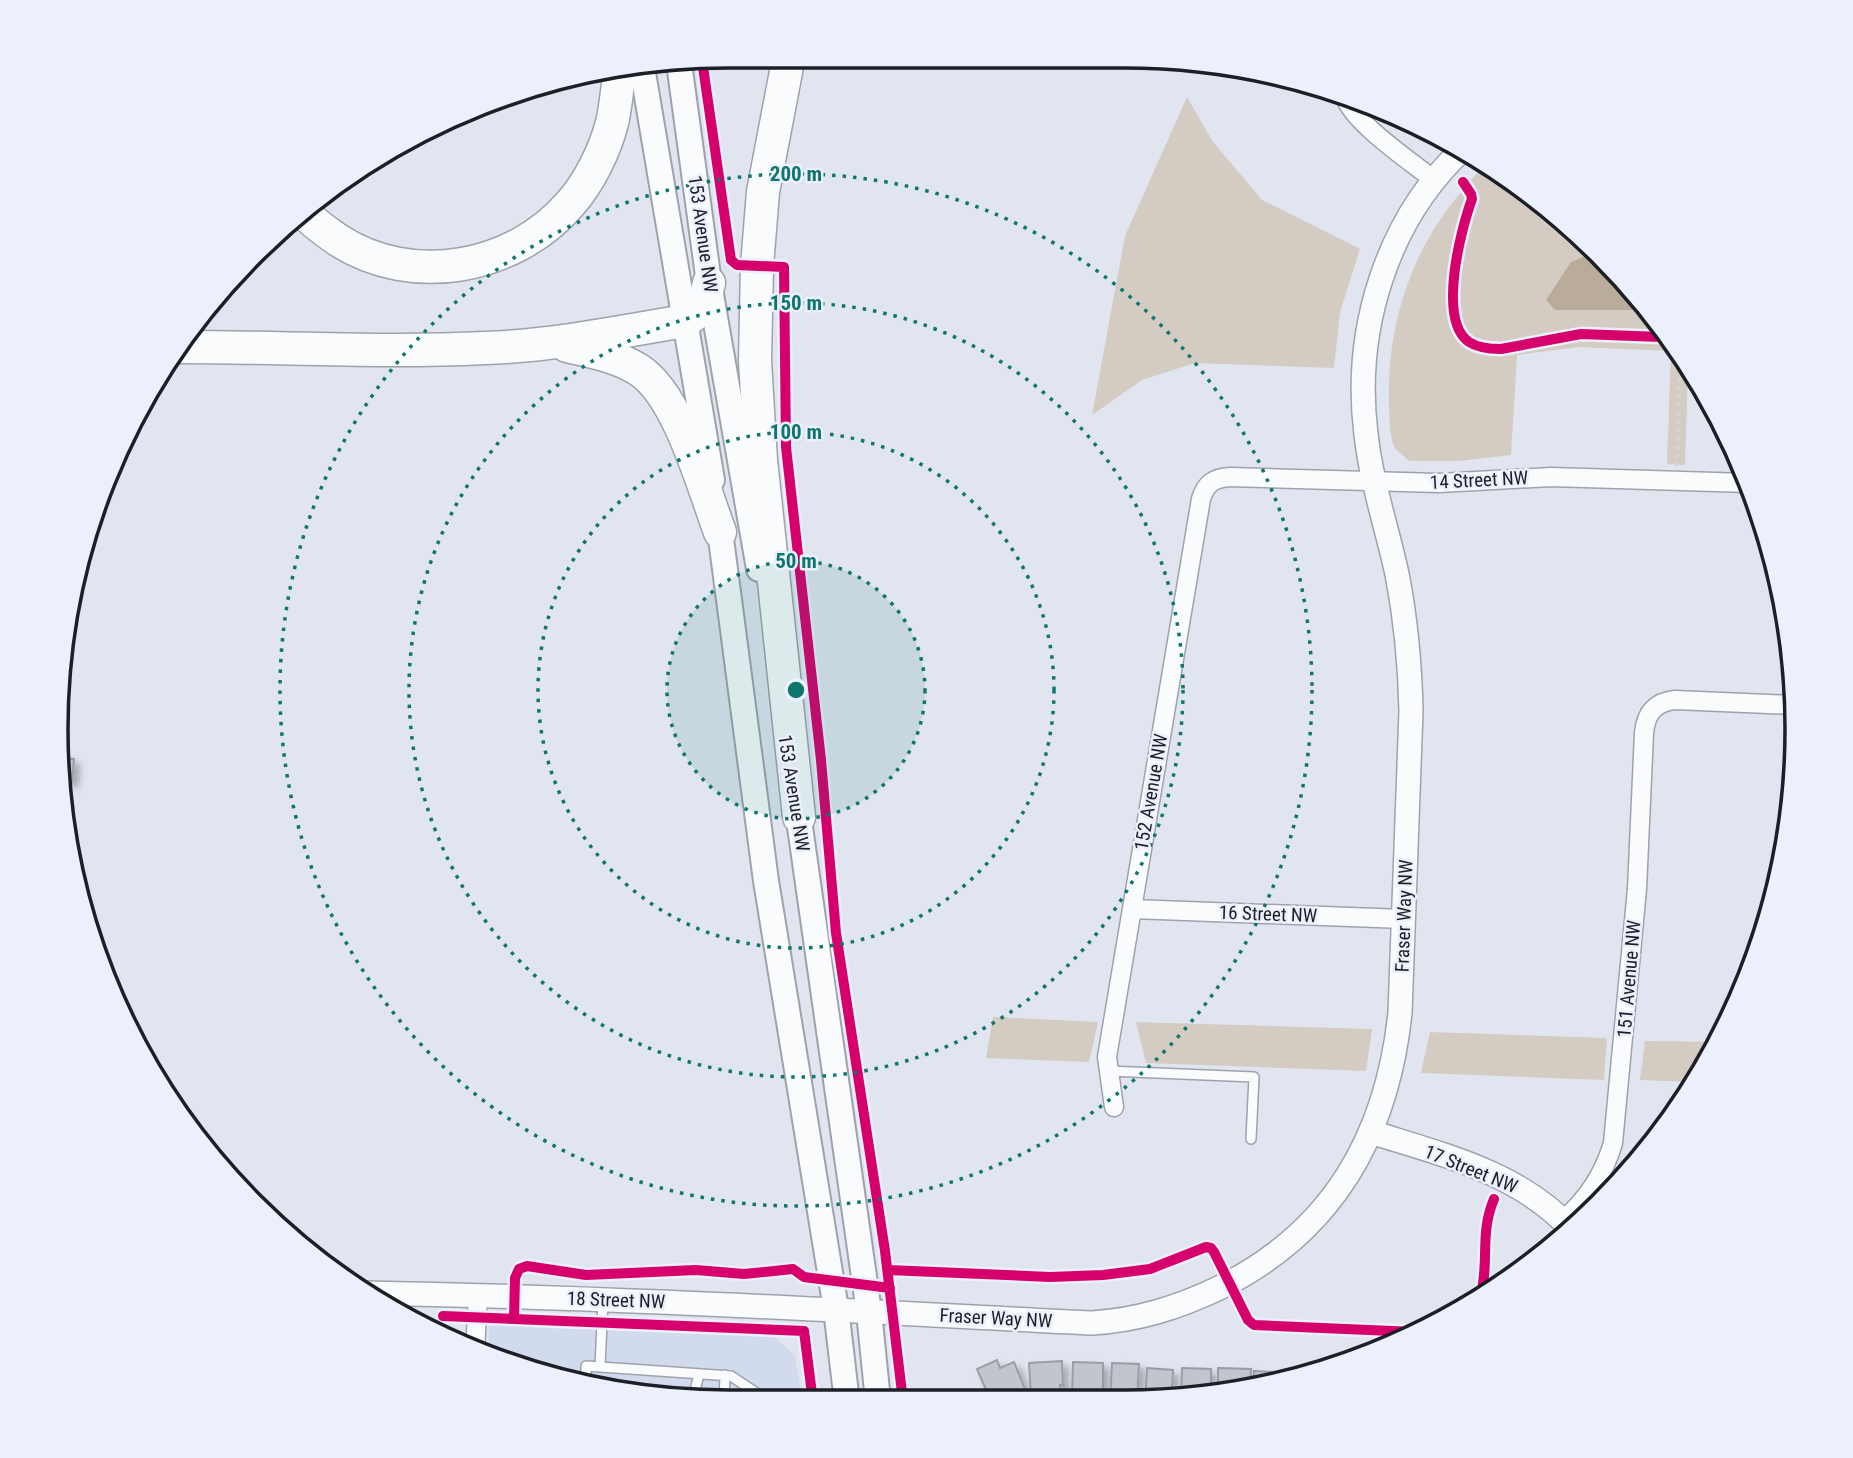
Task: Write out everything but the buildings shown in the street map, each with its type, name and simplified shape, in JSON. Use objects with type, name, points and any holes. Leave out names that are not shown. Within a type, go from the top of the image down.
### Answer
[{"type":"highway","points":[[787,68],[763,192],[757,266],[755,361],[761,460],[799,817]]},
{"type":"highway","points":[[311,218],[348,246],[391,262],[435,268],[465,265],[494,257],[532,237],[570,204],[594,167],[612,124],[619,78]]},
{"type":"highway","points":[[191,347],[383,352],[488,348],[545,342],[685,321],[694,317],[699,310],[709,284]]},
{"type":"highway","points":[[545,342],[619,359],[641,371],[659,387],[677,416],[720,532]]},
{"type":"main road","name":"153 Avenue NW","points":[[680,71],[709,284],[799,817],[869,1311],[877,1390]]},
{"type":"main road","name":"153 Avenue NW","points":[[643,74],[720,532],[766,881],[836,1309],[846,1390]]},
{"type":"street","points":[[1351,109],[1355,116],[1434,180]]},
{"type":"street","name":"Fraser Way NW","points":[[869,1311],[1092,1323],[1130,1320],[1164,1311],[1199,1298],[1258,1266],[1302,1231],[1326,1206],[1344,1181],[1371,1132],[1382,1105],[1394,1060],[1400,1013],[1411,711],[1410,661],[1402,601],[1366,436],[1363,397],[1365,345],[1370,317],[1384,272],[1400,235],[1434,180],[1455,157]]},
{"type":"street","name":"14 Street NW","points":[[1211,481],[1230,477],[1465,483],[1551,477],[1737,483]]},
{"type":"street","name":"152 Avenue NW","points":[[1114,1107],[1107,1056],[1201,499],[1211,481]]},
{"type":"street","name":"151 Avenue NW","points":[[1579,1207],[1593,1188],[1613,1143],[1637,889],[1645,723],[1651,709],[1658,704],[1675,700],[1784,705]]},
{"type":"street","name":"16 Street NW","points":[[1132,909],[1404,919]]},
{"type":"street","name":"17 Street NW","points":[[1371,1132],[1492,1173],[1529,1192],[1564,1222]]},
{"type":"street","name":"18 Street NW","points":[[387,1293],[869,1311]]},
{"type":"street","points":[[476,1339],[478,1295]]},
{"type":"lane","points":[[1108,1071],[1254,1076],[1251,1139]]},
{"type":"lane","points":[[600,1366],[603,1300]]},
{"type":"lane","points":[[586,1374],[586,1366],[600,1366],[725,1375],[752,1390]]},
{"type":"lane","points":[[696,1388],[699,1374]]},
{"type":"lane","points":[[724,1390],[725,1375]]},
{"type":"path","points":[[1677,481],[1680,373]]},
{"type":"shaded area","points":[[1187,97],[1213,142],[1262,200],[1360,249],[1340,312],[1334,368],[1195,363],[1142,380],[1092,415],[1125,236]]},
{"type":"shaded area","points":[[1478,172],[1560,232],[1621,293],[1665,351],[1578,347],[1517,355],[1511,455],[1459,461],[1409,461],[1394,446],[1391,434],[1390,365],[1399,313],[1406,288],[1427,241],[1441,218]]},
{"type":"shaded area","points":[[1585,256],[1634,310],[1555,310],[1546,300],[1571,262]]},
{"type":"shaded area","points":[[1671,359],[1688,385],[1685,465],[1667,464]]},
{"type":"shaded area","points":[[993,1017],[1098,1022],[1089,1062],[986,1058]]},
{"type":"shaded area","points":[[1136,1022],[1372,1029],[1366,1071],[1146,1063]]},
{"type":"shaded area","points":[[1430,1032],[1607,1038],[1604,1080],[1421,1073]]},
{"type":"shaded area","points":[[1645,1041],[1705,1042],[1682,1082],[1640,1080]]},
{"type":"shaded area","points":[[489,1321],[775,1337],[795,1356],[801,1390],[729,1390],[643,1384],[558,1367],[488,1344]]},
{"type":"cycle path","points":[[703,69],[731,260],[737,265],[784,267],[786,447],[821,760],[836,933],[885,1251],[902,1390]]},
{"type":"cycle path","points":[[1463,182],[1472,199],[1462,231],[1453,295],[1454,315],[1459,331],[1469,342],[1480,347],[1501,349],[1581,334],[1655,337]]},
{"type":"cycle path","points":[[1483,1283],[1487,1224],[1494,1199]]},
{"type":"cycle path","points":[[888,1270],[1050,1277],[1103,1275],[1150,1269],[1206,1247],[1214,1252],[1248,1320],[1254,1325],[1395,1331]]},
{"type":"cycle path","points":[[514,1319],[515,1278],[519,1269],[527,1266],[586,1275],[696,1270],[744,1274],[793,1269],[804,1277],[890,1288]]},
{"type":"cycle path","points":[[443,1316],[804,1331],[811,1390]]}]
